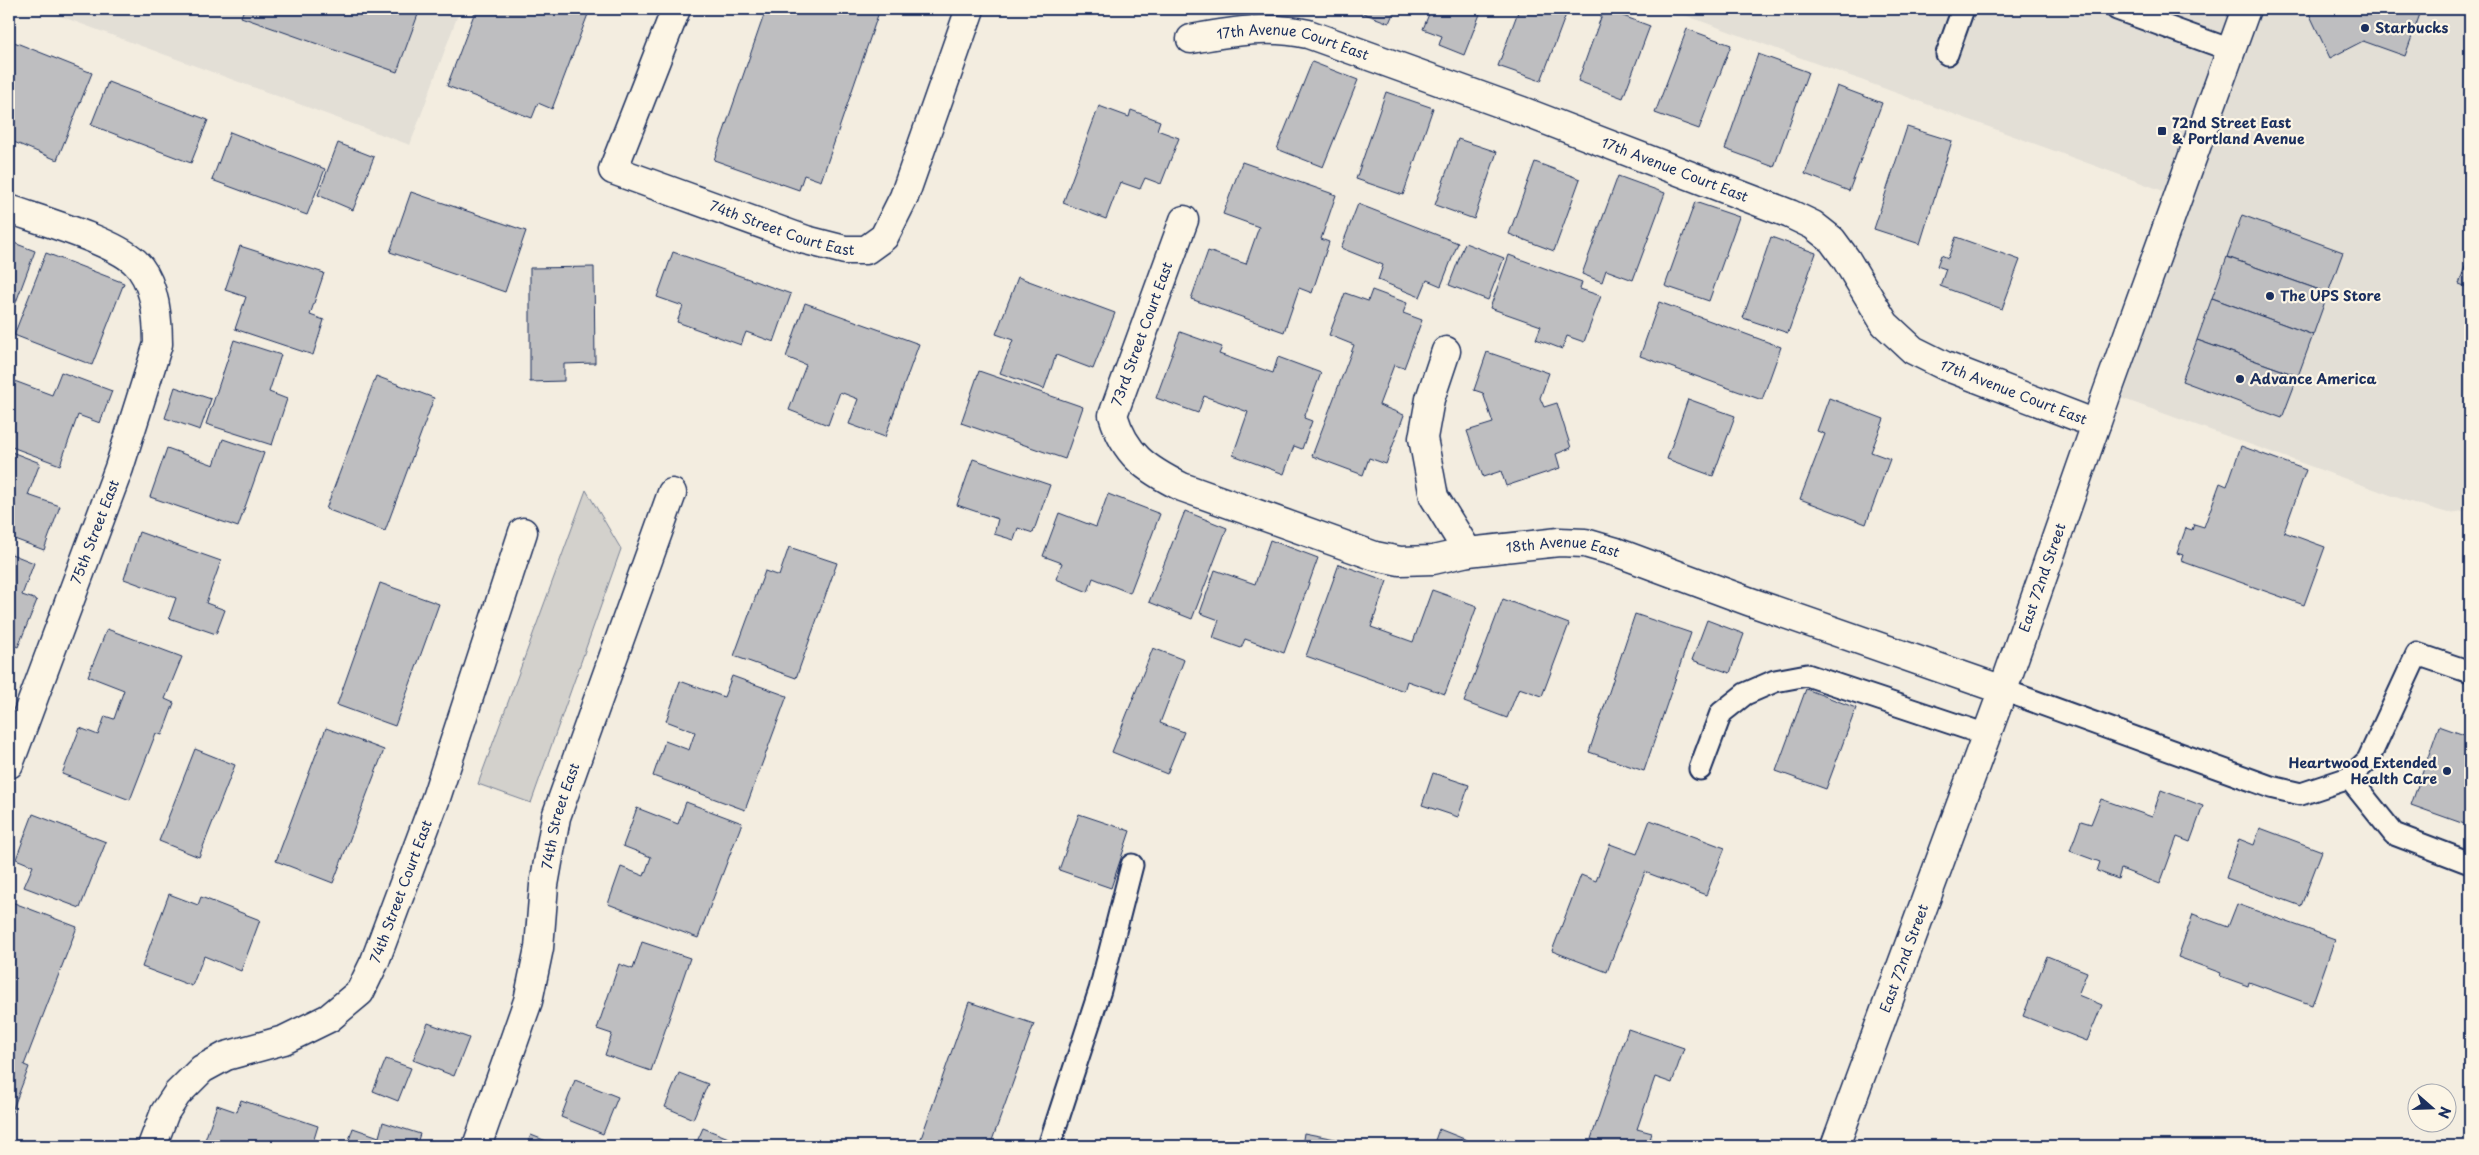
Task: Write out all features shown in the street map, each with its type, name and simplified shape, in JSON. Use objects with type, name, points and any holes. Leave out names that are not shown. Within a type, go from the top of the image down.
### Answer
[{"type":"street","name":"74th Street Court East","points":[[676,9],[613,170],[806,240],[856,251],[866,250],[884,237],[904,198],[970,9]]},
{"type":"street","name":"East 72nd Street","points":[[1836,1146],[1987,735],[2096,424],[2246,9]]},
{"type":"street","name":"17th Avenue Court East","points":[[1191,39],[1254,28],[1272,28],[1308,34],[1513,108],[1790,214],[1812,225],[1832,240],[1846,259],[1885,324],[1913,350],[1945,366],[2096,424]]},
{"type":"street","name":"75th Street East","points":[[9,209],[115,248],[135,262],[145,275],[152,295],[158,323],[158,344],[119,468],[9,764]]},
{"type":"street","name":"73rd Street Court East","points":[[1127,447],[1118,433],[1113,415],[1184,220]]},
{"type":"street","points":[[1446,351],[1430,400],[1424,438],[1434,497],[1468,552]]},
{"type":"street","name":"18th Avenue East","points":[[1127,447],[1152,472],[1182,487],[1376,556],[1400,560],[1433,560],[1468,552],[1559,542],[1585,543],[1616,552],[1748,601],[2003,690]]},
{"type":"street","name":"74th Street East","points":[[477,1146],[528,1001],[539,948],[544,885],[556,817],[672,493]]},
{"type":"street","name":"74th Street Court East","points":[[152,1146],[165,1112],[177,1094],[202,1069],[226,1056],[284,1040],[329,1018],[360,992],[375,961],[436,798],[523,532]]},
{"type":"lane","points":[[1946,54],[1963,9]]},
{"type":"lane","points":[[2117,9],[2231,50]]},
{"type":"lane","points":[[2003,690],[2270,787],[2301,794],[2349,778],[2368,760],[2417,654],[2470,672]]},
{"type":"lane","points":[[1700,769],[1721,713],[1745,694],[1775,681],[1806,675],[1987,735]]},
{"type":"lane","points":[[2349,778],[2394,834],[2470,863]]},
{"type":"lane","points":[[1049,1146],[1100,990],[1132,865]]},
{"type":"shaded area","points":[[41,9],[460,9],[410,145]]},
{"type":"shaded area","points":[[1668,9],[2470,9],[2470,510],[2448,513],[2407,501],[2107,393],[2177,196]]},
{"type":"shaded area","points":[[586,490],[621,549],[531,803],[478,784]]},
{"type":"building","points":[[244,9],[420,9],[397,72],[241,17]]},
{"type":"building","points":[[476,9],[590,9],[552,109],[538,103],[532,118],[447,86]]},
{"type":"building","points":[[766,9],[880,9],[821,181],[804,175],[799,190],[714,160]]},
{"type":"building","points":[[1352,9],[1395,9],[1389,23]]},
{"type":"building","points":[[1431,9],[1482,9],[1464,55],[1439,45],[1442,36],[1423,29]]},
{"type":"building","points":[[1519,9],[1568,9],[1541,81],[1498,66]]},
{"type":"building","points":[[1604,9],[1650,26],[1623,98],[1578,81]]},
{"type":"building","name":"Starbucks","points":[[2307,9],[2404,9],[2420,14],[2405,56],[2363,41],[2330,58]]},
{"type":"building","points":[[1687,29],[1731,45],[1699,129],[1655,113]]},
{"type":"building","points":[[14,42],[92,73],[57,160],[9,140],[9,54]]},
{"type":"building","points":[[1758,54],[1808,72],[1774,167],[1725,149]]},
{"type":"building","points":[[1312,62],[1358,80],[1323,167],[1277,149]]},
{"type":"building","points":[[108,82],[208,120],[191,163],[91,125]]},
{"type":"building","points":[[1837,86],[1882,103],[1849,191],[1805,174]]},
{"type":"building","points":[[1386,92],[1433,108],[1403,195],[1356,179]]},
{"type":"building","points":[[1099,106],[1129,117],[1131,110],[1160,121],[1157,130],[1179,138],[1161,184],[1145,178],[1140,189],[1120,182],[1106,219],[1063,203]]},
{"type":"building","points":[[1907,127],[1952,141],[1920,244],[1874,229]]},
{"type":"building","points":[[230,132],[325,169],[307,215],[212,180]]},
{"type":"building","points":[[1458,139],[1497,152],[1474,219],[1435,205]]},
{"type":"building","points":[[338,143],[374,157],[353,210],[318,195]]},
{"type":"building","points":[[1242,162],[1336,195],[1321,239],[1329,242],[1312,293],[1299,288],[1284,332],[1191,299],[1208,251],[1246,264],[1259,227],[1223,214]]},
{"type":"building","points":[[1535,162],[1580,179],[1554,251],[1509,234]]},
{"type":"building","points":[[1618,176],[1665,193],[1633,280],[1606,270],[1602,282],[1582,274]]},
{"type":"building","points":[[411,192],[526,231],[505,292],[390,252]]},
{"type":"building","points":[[1695,202],[1739,217],[1709,301],[1665,286]]},
{"type":"building","points":[[1358,204],[1458,243],[1441,286],[1427,280],[1420,297],[1378,280],[1383,265],[1341,248]]},
{"type":"building","points":[[2242,215],[2343,252],[2328,293],[2227,257]]},
{"type":"building","points":[[1771,237],[1816,253],[1788,333],[1743,318]]},
{"type":"building","points":[[1956,237],[2020,260],[2002,309],[1940,286],[1946,269],[1937,266],[1941,255],[1948,258]]},
{"type":"building","points":[[9,241],[35,251],[9,321]]},
{"type":"building","points":[[1465,243],[1504,258],[1488,300],[1449,285]]},
{"type":"building","points":[[240,246],[324,273],[310,315],[324,320],[313,355],[235,329],[246,297],[225,290]]},
{"type":"building","points":[[673,252],[791,294],[774,342],[746,332],[741,345],[677,322],[683,306],[657,297]]},
{"type":"building","points":[[2470,252],[2470,288],[2459,284]]},
{"type":"building","points":[[46,253],[124,283],[92,365],[14,335]]},
{"type":"building","points":[[1509,255],[1582,282],[1580,289],[1601,296],[1584,342],[1567,336],[1562,349],[1536,339],[1541,326],[1490,308]]},
{"type":"building","name":"The UPS Store","points":[[2227,257],[2328,293],[2313,335],[2212,298]]},
{"type":"building","points":[[594,267],[595,363],[564,364],[564,381],[530,382],[530,268]]},
{"type":"building","points":[[1018,277],[1115,313],[1093,369],[1056,355],[1044,389],[1000,373],[1013,340],[996,334]]},
{"type":"building","points":[[1372,290],[1407,303],[1403,313],[1422,320],[1404,368],[1394,365],[1379,405],[1404,415],[1386,464],[1369,458],[1363,475],[1312,456],[1354,345],[1329,335],[1345,293],[1368,301]]},
{"type":"building","points":[[2212,298],[2313,335],[2298,376],[2197,340]]},
{"type":"building","points":[[1659,302],[1781,347],[1762,400],[1640,356]]},
{"type":"building","points":[[805,303],[919,344],[885,437],[849,424],[858,399],[840,392],[828,425],[789,410],[806,365],[786,357]]},
{"type":"building","points":[[1180,332],[1222,347],[1219,354],[1273,373],[1278,357],[1321,373],[1304,418],[1312,421],[1302,449],[1294,446],[1284,474],[1233,455],[1248,412],[1204,396],[1198,413],[1156,398]]},
{"type":"building","points":[[234,340],[281,355],[269,392],[287,399],[272,445],[206,424]]},
{"type":"building","name":"Advance America","points":[[2197,340],[2298,376],[2282,418],[2182,381]]},
{"type":"building","points":[[1487,352],[1549,373],[1540,398],[1544,407],[1557,403],[1571,448],[1556,454],[1560,468],[1506,486],[1501,471],[1483,477],[1467,431],[1493,423],[1483,393],[1474,390]]},
{"type":"building","points":[[979,371],[1083,407],[1065,459],[961,423]]},
{"type":"building","points":[[61,372],[112,391],[100,423],[78,415],[60,465],[9,446],[9,379],[52,395]]},
{"type":"building","points":[[376,376],[434,398],[385,531],[326,509]]},
{"type":"building","points":[[175,387],[211,399],[200,430],[165,418]]},
{"type":"building","points":[[1829,398],[1884,419],[1871,452],[1890,459],[1866,524],[1800,499],[1825,434],[1817,431]]},
{"type":"building","points":[[1688,399],[1735,416],[1713,476],[1667,459]]},
{"type":"building","points":[[223,439],[264,453],[238,527],[150,497],[167,448],[214,465]]},
{"type":"building","points":[[2241,446],[2306,470],[2284,532],[2325,547],[2304,605],[2181,561],[2183,555],[2177,553],[2186,528],[2192,530],[2194,524],[2204,527],[2220,483],[2227,486]]},
{"type":"building","points":[[9,451],[40,463],[28,495],[60,506],[44,550],[9,537]]},
{"type":"building","points":[[973,459],[1050,485],[1033,533],[1018,528],[1014,540],[994,534],[998,519],[957,505]]},
{"type":"building","points":[[1108,494],[1160,514],[1130,593],[1093,578],[1088,592],[1056,579],[1062,563],[1043,556],[1059,513],[1096,527]]},
{"type":"building","points":[[1185,511],[1227,528],[1192,619],[1149,602]]},
{"type":"building","points":[[139,532],[221,561],[206,603],[225,610],[216,634],[169,618],[176,598],[124,579]]},
{"type":"building","points":[[1270,540],[1318,558],[1284,653],[1245,639],[1241,648],[1213,638],[1219,620],[1200,613],[1215,570],[1255,584]]},
{"type":"building","points":[[789,547],[837,563],[796,678],[734,656],[765,571],[779,576]]},
{"type":"building","points":[[9,553],[34,563],[22,595],[37,600],[18,647],[9,643]]},
{"type":"building","points":[[1339,564],[1387,581],[1371,627],[1413,642],[1432,590],[1477,606],[1445,694],[1407,681],[1404,691],[1306,656]]},
{"type":"building","points":[[380,583],[439,604],[395,726],[337,705]]},
{"type":"building","points":[[1503,599],[1569,624],[1542,696],[1519,688],[1507,718],[1464,702]]},
{"type":"building","points":[[1635,614],[1691,633],[1644,771],[1589,752]]},
{"type":"building","points":[[1707,620],[1744,634],[1730,673],[1692,660]]},
{"type":"building","points":[[107,629],[182,657],[165,699],[174,703],[162,735],[156,733],[130,800],[62,774],[80,728],[98,735],[105,716],[114,719],[124,690],[88,676]]},
{"type":"building","points":[[1153,648],[1184,660],[1160,723],[1184,732],[1167,774],[1112,752]]},
{"type":"building","points":[[732,676],[787,696],[745,810],[653,776],[665,741],[689,750],[695,732],[666,721],[680,681],[724,697]]},
{"type":"building","points":[[1806,689],[1856,708],[1826,789],[1776,771]]},
{"type":"building","name":"Heartwood Extended Health Care","points":[[2439,726],[2470,737],[2470,826],[2411,805]]},
{"type":"building","points":[[326,728],[384,750],[333,883],[276,861]]},
{"type":"building","points":[[195,749],[235,765],[199,857],[159,841]]},
{"type":"building","points":[[1433,773],[1469,785],[1458,817],[1422,805]]},
{"type":"building","points":[[2161,790],[2203,806],[2190,842],[2177,837],[2160,884],[2121,869],[2118,879],[2097,871],[2100,862],[2070,851],[2081,821],[2091,824],[2101,799],[2152,817]]},
{"type":"building","points":[[686,802],[742,823],[698,938],[608,904],[621,867],[644,876],[651,857],[623,846],[637,808],[678,824]]},
{"type":"building","points":[[33,814],[106,842],[80,908],[24,887],[33,866],[16,859]]},
{"type":"building","points":[[1079,814],[1130,831],[1111,888],[1059,870]]},
{"type":"building","points":[[1650,820],[1725,848],[1706,895],[1645,872],[1607,972],[1552,951],[1581,875],[1596,881],[1610,844],[1637,854]]},
{"type":"building","points":[[2260,828],[2322,851],[2301,906],[2226,878],[2239,839],[2254,845]]},
{"type":"building","points":[[169,894],[198,905],[201,897],[260,920],[241,971],[204,956],[192,986],[142,967]]},
{"type":"building","points":[[9,901],[77,927],[24,1065],[29,1067],[9,1119],[9,960],[11,954],[9,953]]},
{"type":"building","points":[[2237,904],[2335,939],[2312,1005],[2249,982],[2248,986],[2220,976],[2221,973],[2178,957],[2193,914],[2228,927]]},
{"type":"building","points":[[642,942],[690,958],[651,1071],[605,1055],[612,1034],[597,1029],[619,964],[633,969]]},
{"type":"building","points":[[2047,956],[2087,972],[2078,995],[2102,1005],[2087,1041],[2023,1016]]},
{"type":"building","points":[[969,1002],[1034,1024],[990,1146],[925,1146],[919,1144]]},
{"type":"building","points":[[428,1023],[469,1038],[454,1076],[413,1060]]},
{"type":"building","points":[[1628,1029],[1684,1048],[1672,1083],[1655,1077],[1637,1129],[1652,1133],[1648,1146],[1612,1146],[1591,1139]]},
{"type":"building","points":[[386,1059],[411,1068],[398,1101],[373,1091]]},
{"type":"building","points":[[679,1073],[708,1084],[693,1119],[665,1107]]},
{"type":"building","points":[[575,1080],[618,1097],[603,1134],[561,1117]]},
{"type":"building","points":[[241,1100],[318,1126],[314,1139],[331,1146],[203,1146],[217,1105],[237,1112]]},
{"type":"building","points":[[383,1122],[420,1134],[416,1146],[347,1146],[353,1128],[379,1137]]},
{"type":"building","points":[[703,1128],[744,1144],[743,1146],[695,1146]]},
{"type":"building","points":[[1439,1129],[1482,1146],[1433,1146]]},
{"type":"building","points":[[1304,1133],[1351,1142],[1350,1146],[1302,1146]]},
{"type":"building","points":[[531,1135],[559,1146],[526,1146]]},
{"type":"place","name":"Starbucks","points":[[2365,28]]},
{"type":"place","name":"72nd Street East & Portland Avenue","points":[[2162,131]]},
{"type":"place","name":"The UPS Store","points":[[2270,296]]},
{"type":"place","name":"Advance America","points":[[2240,379]]},
{"type":"place","name":"Heartwood Extended Health Care","points":[[2447,771]]}]
